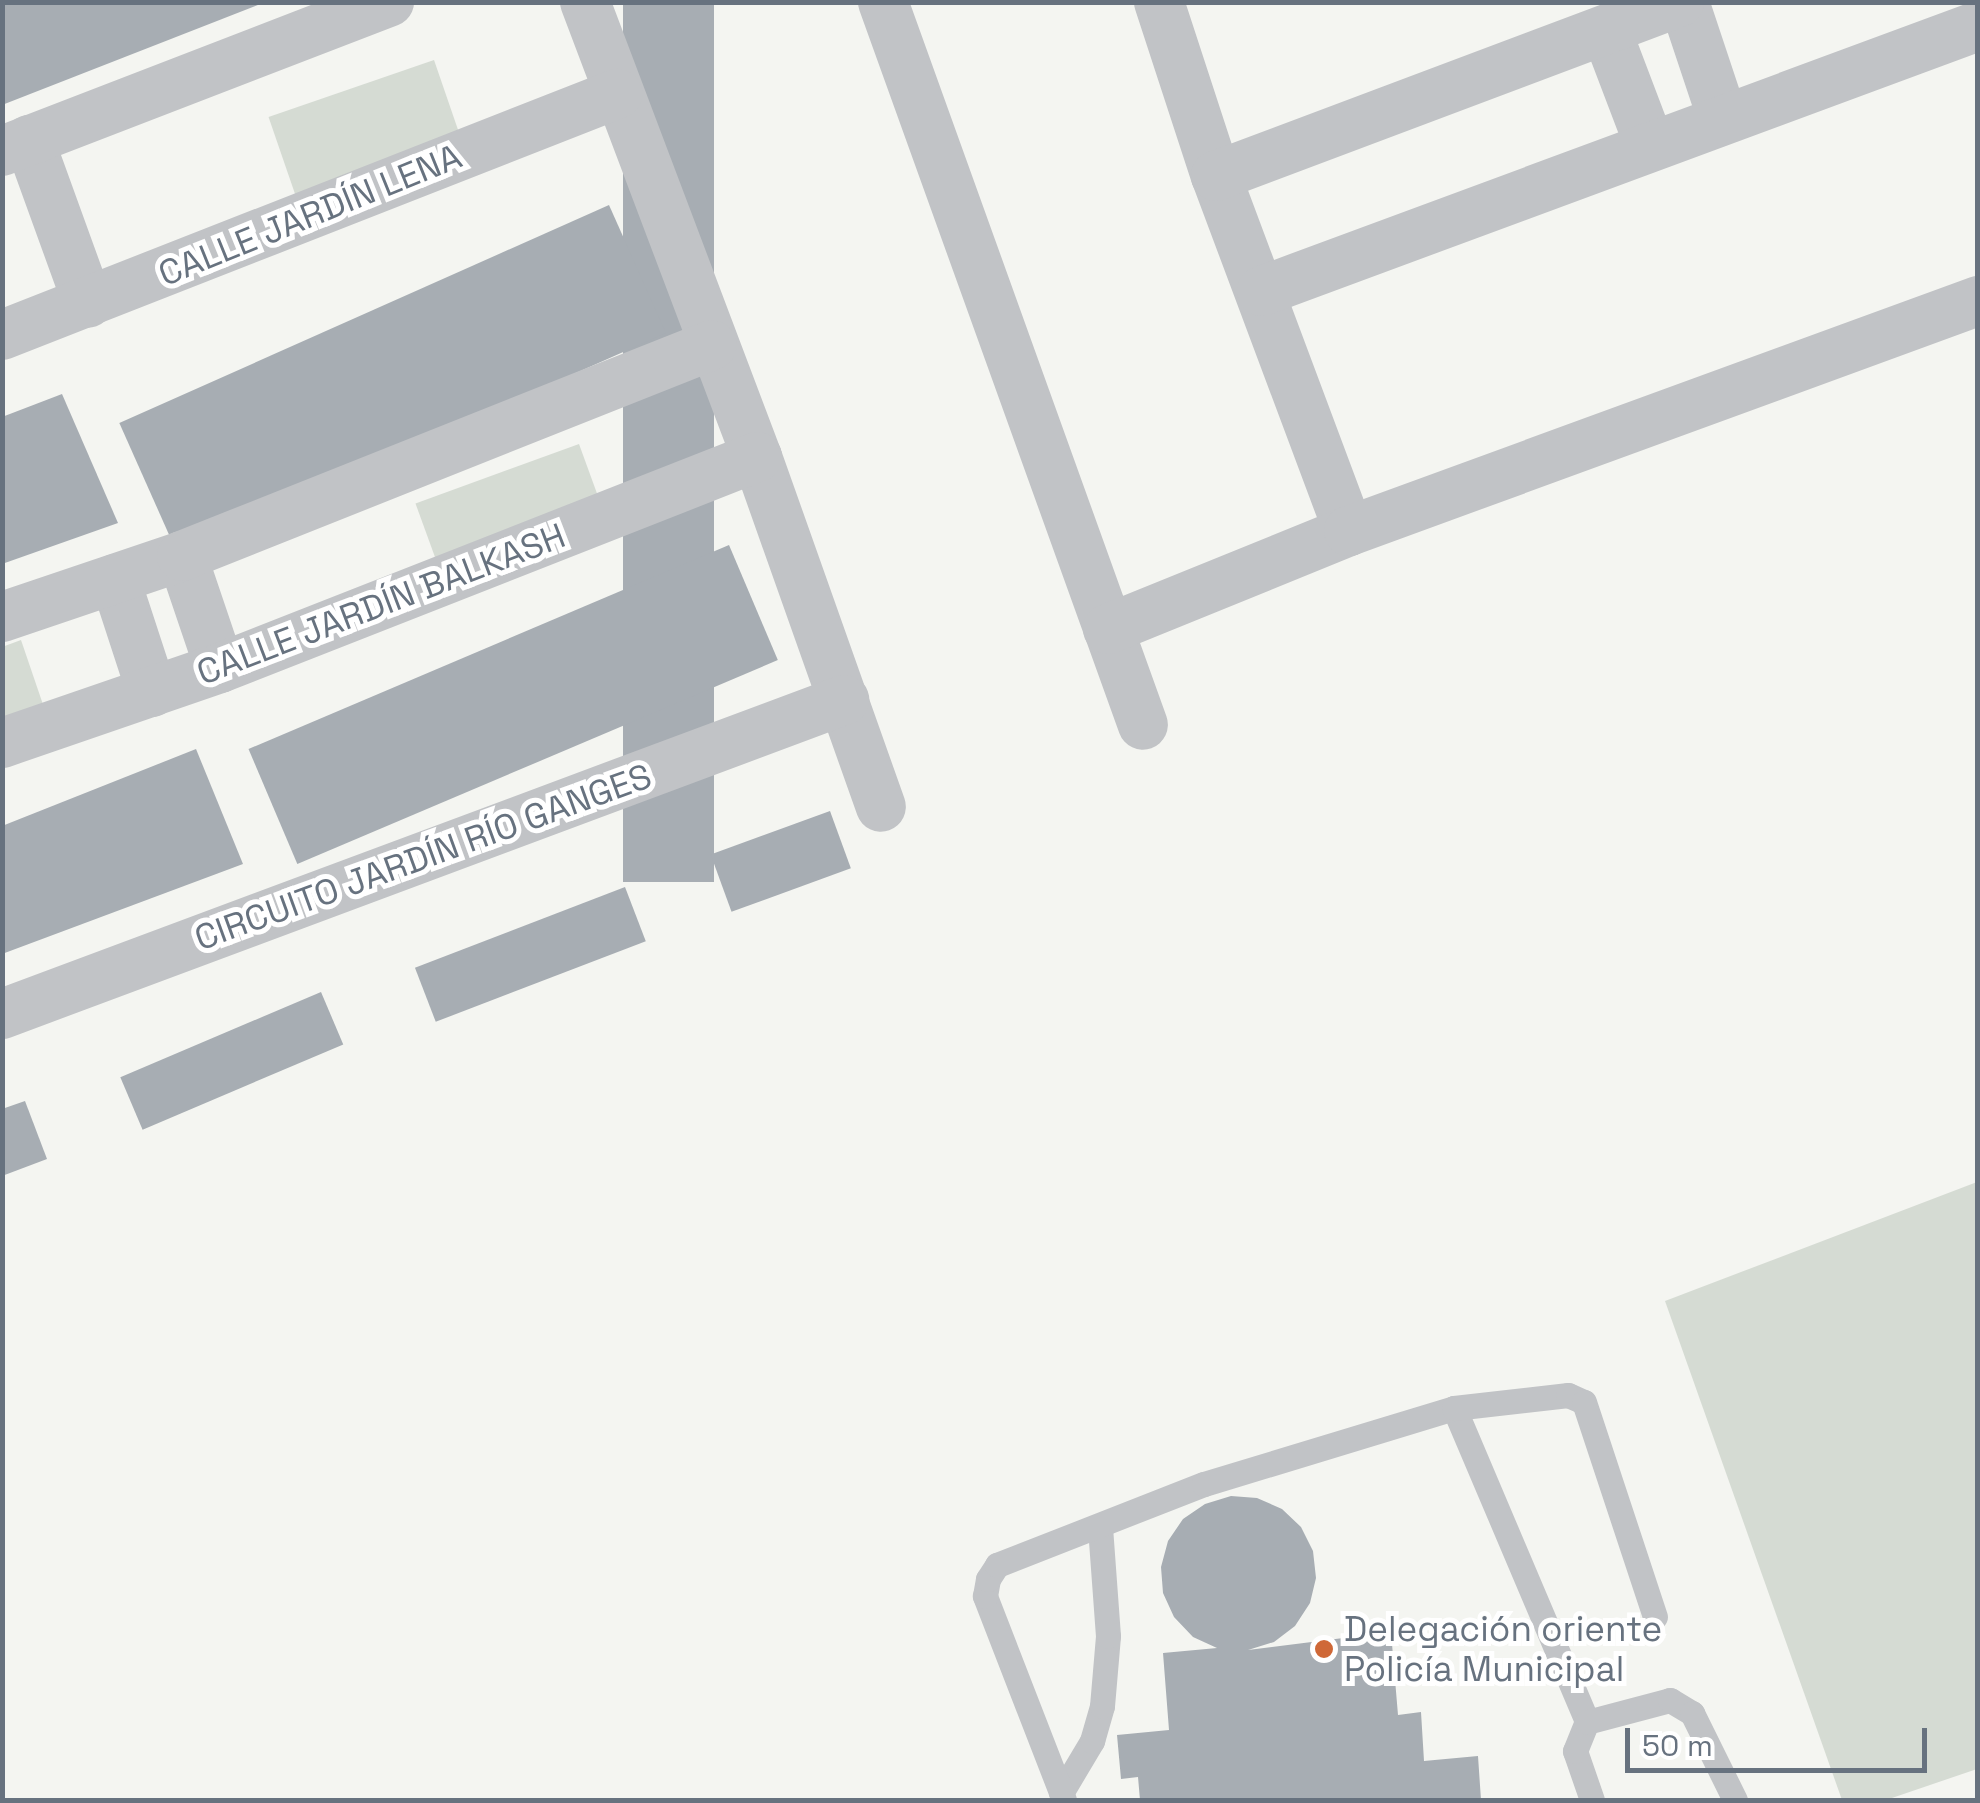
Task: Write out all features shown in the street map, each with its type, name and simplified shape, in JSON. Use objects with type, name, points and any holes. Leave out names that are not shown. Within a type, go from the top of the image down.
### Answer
[{"type":"street","points":[[88,303],[16,145],[390,2]]},
{"type":"street","points":[[585,2],[757,458],[881,807]]},
{"type":"street","points":[[1160,2],[1216,176],[1262,290],[1349,531]]},
{"type":"street","points":[[1216,176],[1682,2],[1723,119]]},
{"type":"street","points":[[896,6],[1144,725]]},
{"type":"street","points":[[1262,290],[1978,26]]},
{"type":"street","points":[[1606,30],[1650,146]]},
{"type":"street","name":"CALLE JARDÍN LENA","points":[[7,320],[88,303],[617,94]]},
{"type":"street","points":[[1108,629],[1349,531],[1978,301]]},
{"type":"street","points":[[2,618],[182,556],[712,345]]},
{"type":"street","name":"CALLE JARDÍN BALKASH","points":[[2,743],[220,668],[757,458]]},
{"type":"street","points":[[182,556],[220,668]]},
{"type":"street","points":[[115,579],[152,692]]},
{"type":"street","name":"CIRCUITO JARDÍN RÍO GANGES","points":[[2,1014],[844,700]]},
{"type":"lane","points":[[1063,1797],[986,1596],[988,1579],[997,1564],[1100,1528],[1204,1484],[1454,1408],[1568,1394],[1584,1402],[1655,1617]]},
{"type":"lane","points":[[1454,1408],[1588,1722],[1576,1751],[1592,1800]]},
{"type":"lane","points":[[1063,1797],[1092,1741],[1102,1706],[1108,1636],[1100,1528]]},
{"type":"lane","points":[[1588,1722],[1670,1700],[1681,1704],[1692,1713],[1735,1800]]},
{"type":"shaded area","points":[[434,60],[464,147],[298,204],[269,117]]},
{"type":"shaded area","points":[[579,444],[610,530],[447,590],[415,504]]},
{"type":"shaded area","points":[[21,640],[51,728],[2,745],[2,647]]},
{"type":"shaded area","points":[[1977,1182],[1977,1769],[1886,1800],[1842,1800],[1665,1301]]},
{"type":"building","points":[[2,2],[263,2],[263,3],[2,105]]},
{"type":"building","points":[[623,2],[714,2],[714,882],[623,882]]},
{"type":"building","points":[[609,205],[666,333],[176,551],[119,423]]},
{"type":"building","points":[[62,394],[118,523],[2,564],[2,417]]},
{"type":"building","points":[[729,545],[778,660],[297,864],[248,749]]},
{"type":"building","points":[[196,749],[243,864],[2,954],[2,826]]},
{"type":"building","points":[[830,811],[851,868],[732,912],[711,854]]},
{"type":"building","points":[[625,887],[646,941],[436,1022],[415,968]]},
{"type":"building","points":[[321,992],[343,1044],[143,1130],[120,1077]]},
{"type":"building","points":[[25,1101],[47,1159],[2,1176],[2,1109]]},
{"type":"building","name":"Delegación oriente Policía Municipal","points":[[1231,1496],[1257,1498],[1282,1509],[1301,1527],[1313,1551],[1316,1578],[1310,1603],[1295,1626],[1274,1642],[1248,1650],[1391,1632],[1398,1715],[1421,1712],[1424,1761],[1478,1756],[1481,1800],[1140,1800],[1138,1777],[1121,1779],[1117,1735],[1169,1730],[1163,1653],[1217,1648],[1193,1637],[1174,1617],[1163,1593],[1161,1567],[1168,1541],[1183,1519],[1205,1504]]},
{"type":"place","name":"Delegación oriente Policía Municipal","points":[[1324,1649]]}]
